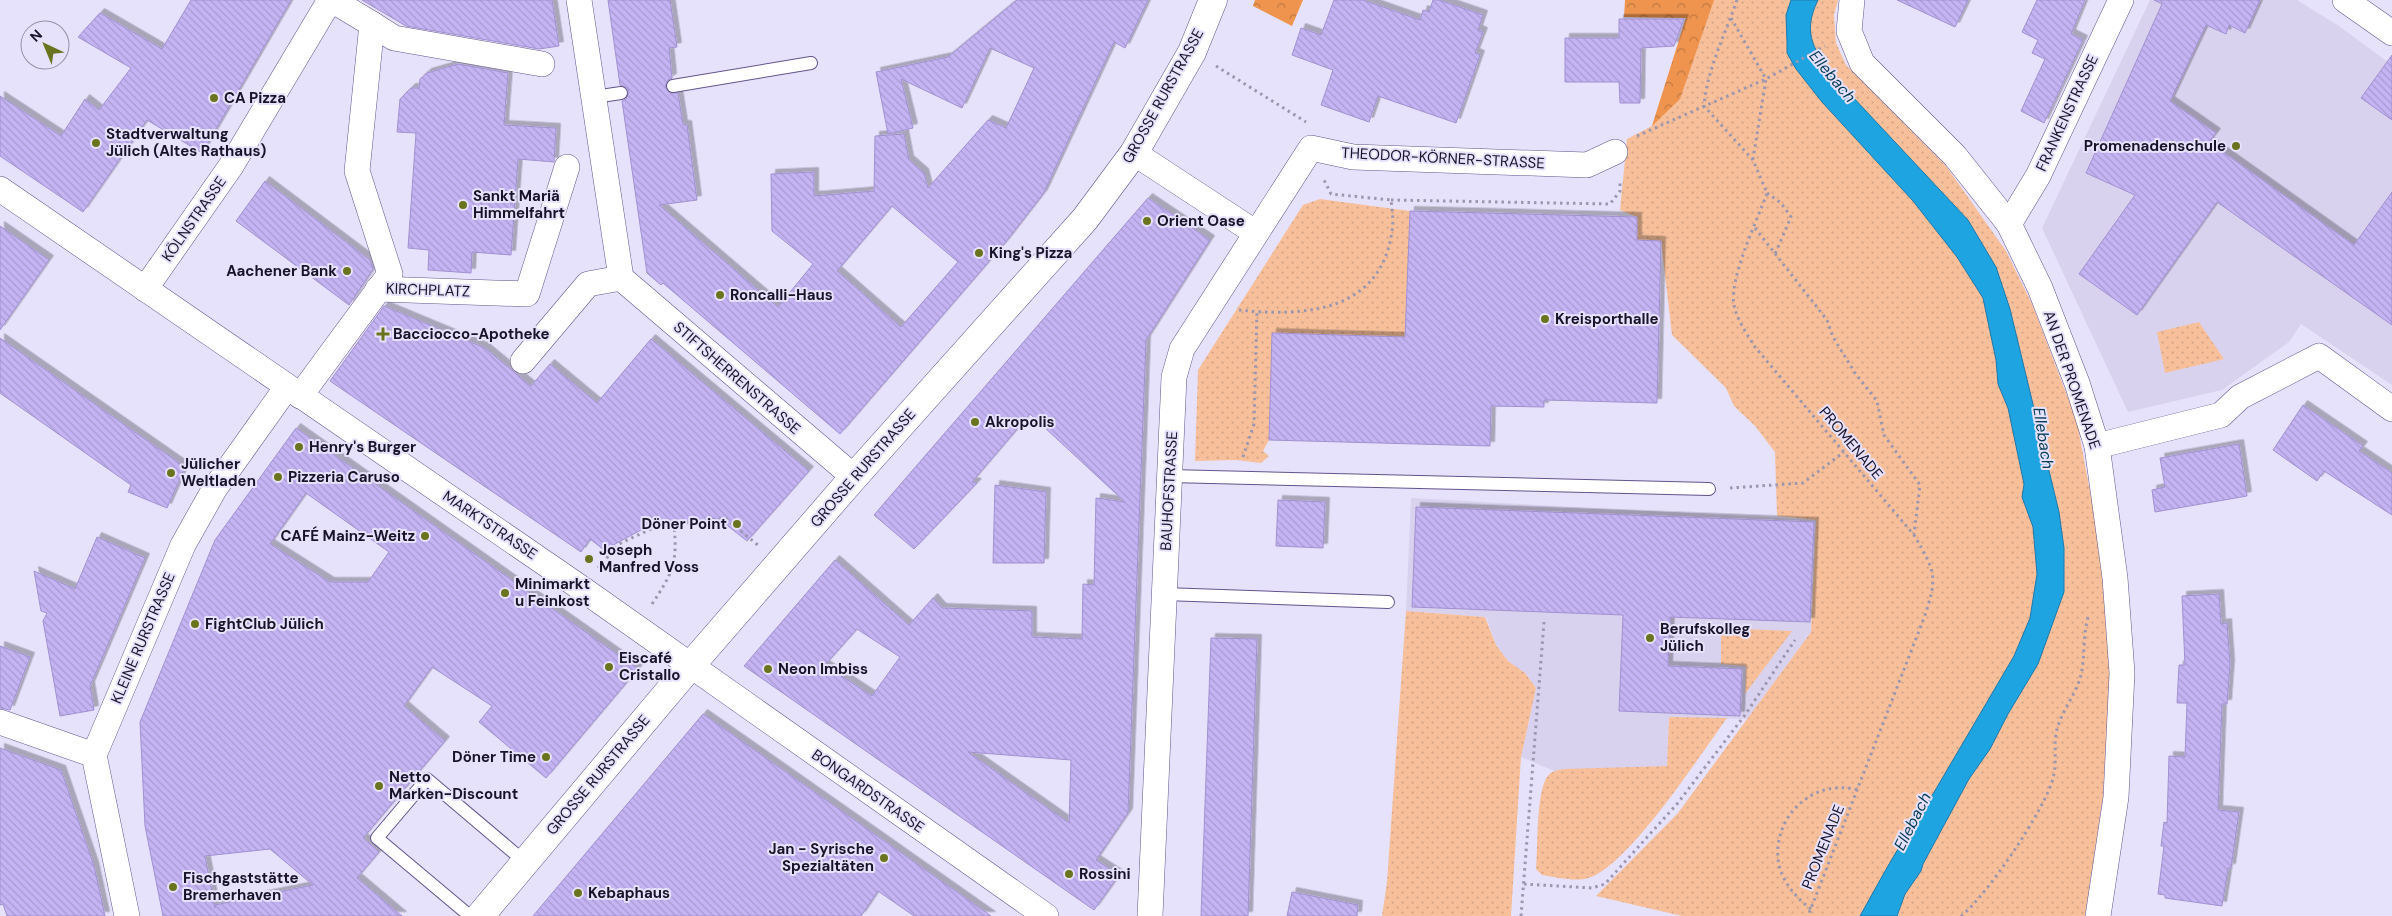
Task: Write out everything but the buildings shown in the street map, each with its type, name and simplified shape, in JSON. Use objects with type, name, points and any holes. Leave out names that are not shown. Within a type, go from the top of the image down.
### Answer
[{"type":"main road","name":"GROSSE RURSTRASSE","points":[[480,916],[691,665],[854,478],[1085,219],[1134,153],[1192,52],[1214,0]]},
{"type":"street","points":[[331,0],[394,38],[542,64]]},
{"type":"street","name":"KÖLNSTRASSE","points":[[145,289],[231,166],[331,0]]},
{"type":"street","points":[[523,361],[588,284],[621,278],[579,0]]},
{"type":"street","name":"AN DER PROMENADE","points":[[1852,0],[1849,31],[1862,63],[1955,156],[2008,224],[2040,288],[2076,383],[2097,446],[2115,578],[2122,673],[2116,797],[2098,916]]},
{"type":"street","name":"FRANKENSTRASSE","points":[[2008,224],[2038,176],[2121,0]]},
{"type":"street","points":[[2345,0],[2392,33]]},
{"type":"street","name":"KIRCHPLATZ","points":[[372,24],[357,171],[390,274],[378,289]]},
{"type":"street","points":[[1134,153],[1256,233],[1311,148]]},
{"type":"street","name":"THEODOR-KÖRNER-STRASSE","points":[[1311,148],[1353,157],[1587,165],[1615,152]]},
{"type":"street","name":"KIRCHPLATZ","points":[[378,289],[527,294],[567,168]]},
{"type":"street","points":[[0,189],[294,391]]},
{"type":"street","name":"BAUHOFSTRASSE","points":[[1150,916],[1174,377],[1182,349],[1256,233]]},
{"type":"street","name":"STIFTSHERRENSTRASSE","points":[[621,278],[854,478]]},
{"type":"street","name":"KLEINE RURSTRASSE","points":[[94,754],[183,545],[215,488],[378,289]]},
{"type":"street","points":[[2097,446],[2221,415],[2240,397],[2319,356],[2392,409]]},
{"type":"street","name":"MARKTSTRASSE","points":[[294,391],[691,665]]},
{"type":"street","name":"BONGARDSTRASSE","points":[[691,665],[1046,916]]},
{"type":"street","points":[[0,722],[94,754],[127,916]]},
{"type":"lane","points":[[673,86],[811,63]]},
{"type":"lane","points":[[594,97],[621,93]]},
{"type":"lane","points":[[1169,476],[1709,489]]},
{"type":"lane","points":[[1164,594],[1388,602]]},
{"type":"lane","points":[[470,916],[377,838],[427,779],[525,862]]},
{"type":"path","points":[[1704,106],[1708,80],[1737,0]]},
{"type":"path","points":[[1731,18],[1766,79],[1753,160]]},
{"type":"path","points":[[1615,152],[1636,136],[1766,79],[1817,50]]},
{"type":"path","points":[[1192,52],[1321,131],[1311,148],[1331,194],[1391,200],[1392,230],[1384,260],[1365,288],[1333,307],[1292,312],[1257,312],[1238,310],[1215,297]]},
{"type":"path","points":[[1704,106],[1753,160],[1767,194],[1781,203],[1791,217],[1774,254]]},
{"type":"path","name":"PROMENADE","points":[[1767,194],[1734,285],[1734,304],[1741,325],[1755,347],[1914,534],[1931,565],[1934,582],[1924,618],[1808,916]]},
{"type":"path","points":[[1754,228],[1827,320],[1837,344],[1855,373],[1877,401],[1884,435],[1920,485],[1914,534]]},
{"type":"path","points":[[1236,478],[1254,424],[1257,312]]},
{"type":"path","points":[[1709,489],[1803,484],[1844,452]]},
{"type":"path","points":[[581,588],[619,544],[655,528],[725,518],[780,563]]},
{"type":"path","points":[[637,628],[673,570],[677,551],[674,526]]},
{"type":"path","points":[[1961,916],[1989,887],[2047,796],[2054,777],[2056,733],[2082,671],[2086,623],[2091,606]]},
{"type":"path","points":[[1522,916],[1544,622]]},
{"type":"path","points":[[1524,884],[1592,888],[1605,884],[1677,804],[1745,715],[1795,640]]},
{"type":"path","points":[[1811,910],[1793,893],[1782,872],[1778,859],[1782,831],[1793,811],[1811,795],[1830,787],[1844,786],[1858,790]]},
{"type":"shaded area","points":[[1688,0],[1838,0],[1834,15],[1836,43],[1846,65],[1946,166],[2006,251],[2033,306],[2077,422],[2100,545],[2110,671],[2103,796],[2085,916],[1682,916],[1596,896],[1678,813],[1811,632],[1816,520],[1777,516],[1775,452],[1755,426],[1734,406],[1726,388],[1672,335],[1661,241],[1637,240],[1637,217],[1620,210],[1627,139],[1652,126],[1686,18]]},
{"type":"shaded area","name":"Promenadenschule","points":[[2150,0],[2297,0],[2339,26],[2392,65],[2392,385],[2301,324],[2289,342],[2222,390],[2128,412],[2042,228]]},
{"type":"shaded area","points":[[1320,199],[1410,211],[1409,259],[1431,282],[1407,281],[1406,303],[1430,338],[1273,333],[1269,440],[1263,451],[1269,456],[1261,463],[1236,460],[1195,461],[1198,370],[1303,205]]},
{"type":"shaded area","points":[[2199,322],[2224,359],[2165,373],[2157,332]]},
{"type":"shaded area","name":"Berufskolleg Jülich","points":[[1411,498],[1816,520],[1811,632],[1747,719],[1669,717],[1667,766],[1554,771],[1521,757],[1536,688],[1525,673],[1508,661],[1496,645],[1486,617],[1406,611]]},
{"type":"shaded area","points":[[1406,611],[1485,617],[1496,645],[1508,661],[1525,673],[1536,688],[1521,757],[1511,916],[1382,916],[1387,882]]},
{"type":"shaded area","points":[[1721,628],[1792,631],[1745,694],[1746,666],[1721,664]]},
{"type":"shaded area","points":[[1669,717],[1727,718],[1661,810],[1619,857],[1600,872],[1584,879],[1542,875],[1536,869],[1538,821],[1543,785],[1547,777],[1554,771],[1564,769],[1667,766]]},
{"type":"green space","points":[[1255,0],[1303,0],[1292,26],[1253,6]]},
{"type":"green space","points":[[1625,0],[1714,0],[1680,99],[1652,126],[1686,18],[1624,17]]},
{"type":"water","name":"Ellebach","points":[[1791,0],[1818,0],[1813,12],[1811,33],[1813,42],[1822,60],[1836,79],[1968,220],[1996,267],[2010,309],[2059,512],[2064,548],[2064,592],[2038,664],[2008,714],[1990,749],[1969,779],[1921,871],[1905,894],[1897,916],[1860,916],[1893,857],[1910,832],[1913,820],[1933,794],[2014,656],[2030,618],[2037,574],[2033,527],[2022,497],[2024,484],[2008,408],[1998,384],[1996,360],[1983,298],[1957,257],[1913,201],[1822,102],[1796,69],[1787,53],[1786,15]]},
{"type":"place","name":"CA Pizza","points":[[214,98]]},
{"type":"place","name":"Stadtverwaltung Jülich (Altes Rathaus)","points":[[96,143]]},
{"type":"place","name":"Promenadenschule","points":[[2236,146]]},
{"type":"place","name":"Sankt Mariä Himmelfahrt","points":[[463,205]]},
{"type":"place","name":"Orient Oase","points":[[1147,221]]},
{"type":"place","name":"King's Pizza","points":[[979,253]]},
{"type":"place","name":"Aachener Bank","points":[[347,271]]},
{"type":"place","name":"Roncalli-Haus","points":[[720,295]]},
{"type":"place","name":"Kreisporthalle","points":[[1545,319]]},
{"type":"place","name":"Bacciocco-Apotheke","points":[[383,334]]},
{"type":"place","name":"Akropolis","points":[[975,422]]},
{"type":"place","name":"Henry's Burger","points":[[299,447]]},
{"type":"place","name":"Jülicher Weltladen","points":[[171,473]]},
{"type":"place","name":"Pizzeria Caruso","points":[[278,477]]},
{"type":"place","name":"Döner Point","points":[[737,524]]},
{"type":"place","name":"CAFÉ Mainz-Weitz","points":[[425,536]]},
{"type":"place","name":"Joseph Manfred Voss","points":[[589,559]]},
{"type":"place","name":"Minimarkt u Feinkost","points":[[505,593]]},
{"type":"place","name":"FightClub Jülich","points":[[195,624]]},
{"type":"place","name":"Berufskolleg Jülich","points":[[1650,638]]},
{"type":"place","name":"Eiscafé Cristallo","points":[[609,667]]},
{"type":"place","name":"Neon Imbiss","points":[[768,669]]},
{"type":"place","name":"Döner Time","points":[[546,757]]},
{"type":"place","name":"Netto Marken-Discount","points":[[379,786]]},
{"type":"place","name":"Jan - Syrische Spezialtäten","points":[[884,858]]},
{"type":"place","name":"Rossini","points":[[1069,874]]},
{"type":"place","name":"Fischgaststätte Bremerhaven","points":[[173,887]]},
{"type":"place","name":"Kebaphaus","points":[[578,893]]}]
